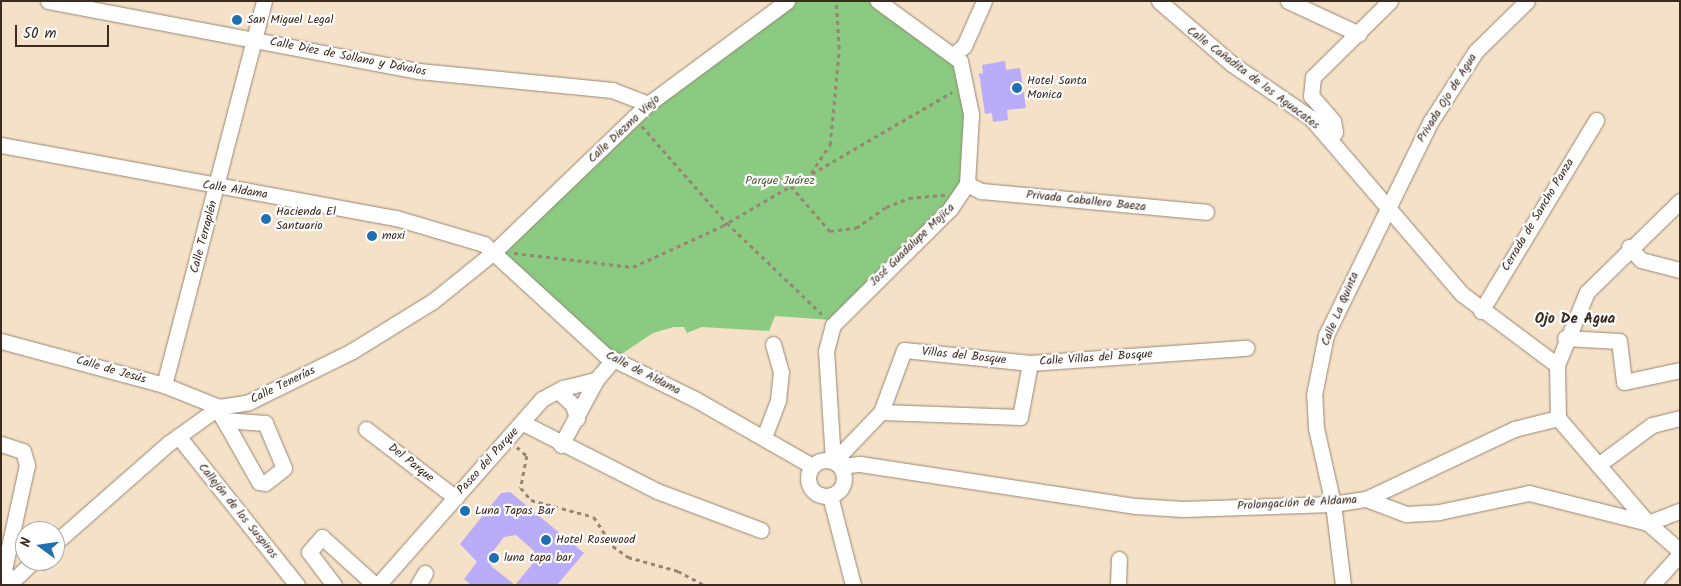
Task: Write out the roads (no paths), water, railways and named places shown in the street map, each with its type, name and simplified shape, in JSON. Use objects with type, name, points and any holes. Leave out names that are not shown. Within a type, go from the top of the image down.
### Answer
[{"type":"street","name":"Calle Diez de Sollano y Dávalos","points":[[48,1],[419,71],[612,90],[648,104]]},
{"type":"street","name":"Calle Terraplén","points":[[164,386],[257,40],[264,1]]},
{"type":"street","name":"Calle Diezmo Viejo","points":[[495,251],[648,104],[787,1]]},
{"type":"street","name":"José Guadalupe Mojica","points":[[836,463],[826,351],[833,325],[950,209],[966,184],[971,114],[967,84],[960,61],[878,1]]},
{"type":"street","points":[[953,55],[964,46],[984,1]]},
{"type":"street","name":"Calle Cañadita de los Aguacates","points":[[1159,1],[1199,39],[1311,118],[1330,138],[1384,208],[1481,311],[1558,365]]},
{"type":"street","points":[[1288,1],[1359,34]]},
{"type":"street","points":[[1330,138],[1335,132],[1333,121],[1311,96],[1312,77],[1359,34],[1390,1]]},
{"type":"street","name":"Privada Ojo de Agua","points":[[1384,208],[1431,121],[1476,51],[1526,1]]},
{"type":"street","name":"Cerrada de Sancho Panza","points":[[1481,311],[1596,120]]},
{"type":"street","name":"Calle Aldama","points":[[1,145],[218,189],[396,218],[495,251]]},
{"type":"street","name":"Privada Caballero Baeza","points":[[966,184],[981,191],[1206,212]]},
{"type":"street","points":[[1652,585],[1680,553],[1648,523],[1558,418],[1558,365],[1566,338],[1587,292],[1629,247],[1680,201]]},
{"type":"street","name":"Calle La Quinta","points":[[1343,585],[1333,504],[1316,428],[1319,364],[1326,335],[1384,208]]},
{"type":"street","points":[[1629,247],[1641,260],[1680,270]]},
{"type":"street","name":"Calle de Aldama","points":[[495,251],[590,344],[612,360],[764,437],[812,466]]},
{"type":"street","name":"Calle Tenerías","points":[[65,534],[178,436],[220,412],[250,402],[368,343],[433,301],[495,251]]},
{"type":"street","points":[[1566,338],[1619,341],[1624,382],[1680,370]]},
{"type":"street","name":"Calle de Jesús","points":[[1,341],[164,386],[220,412]]},
{"type":"street","points":[[764,437],[778,400],[781,372],[773,344]]},
{"type":"street","name":"Calle Villas del Bosque","points":[[881,412],[1020,417],[1030,363],[1246,348]]},
{"type":"street","name":"Villas del Bosque","points":[[881,412],[904,350],[1030,363]]},
{"type":"street","points":[[562,445],[596,380],[612,360]]},
{"type":"street","name":"Paseo del Parque","points":[[376,585],[523,423],[542,399],[558,390],[596,380]]},
{"type":"street","points":[[558,390],[573,405],[577,418]]},
{"type":"street","points":[[220,412],[265,423],[284,468],[259,482],[220,412]]},
{"type":"street","points":[[830,496],[817,494],[809,486],[812,466],[836,463],[881,412]]},
{"type":"street","name":"Prolongación de Aldama","points":[[836,463],[860,464],[1136,506],[1183,509],[1333,504],[1366,499],[1514,429],[1558,418]]},
{"type":"street","points":[[1598,465],[1652,425],[1680,418]]},
{"type":"street","points":[[523,423],[562,445],[656,490],[762,530]]},
{"type":"street","name":"Del Parque","points":[[366,429],[456,498]]},
{"type":"street","name":"Callejón de los Suspiros","points":[[178,436],[297,585]]},
{"type":"street","points":[[1,444],[23,451],[27,465],[4,570],[10,584],[24,571]]},
{"type":"street","points":[[830,496],[844,482],[836,463]]},
{"type":"street","points":[[1366,499],[1414,514],[1528,493],[1648,523],[1680,511]]},
{"type":"street","points":[[830,496],[853,585]]},
{"type":"street","points":[[334,585],[309,552],[322,537],[376,585]]},
{"type":"street","points":[[1118,585],[1119,559]]},
{"type":"place","name":"San Miguel Legal","points":[[237,20]]},
{"type":"place","name":"Hotel Santa Monica","points":[[1017,88]]},
{"type":"place","name":"Hacienda El Santuario","points":[[266,219]]},
{"type":"place","name":"moxi","points":[[372,236]]},
{"type":"place","name":"Luna Tapas Bar","points":[[465,511]]},
{"type":"place","name":"Hotel Rosewood","points":[[546,540]]},
{"type":"place","name":"luna tapa bar","points":[[494,558]]},
{"type":"district","name":"Ojo De Agua","points":[[1575,320]]},
{"type":"park label","name":"Parque Juárez","points":[[780,181]]}]
